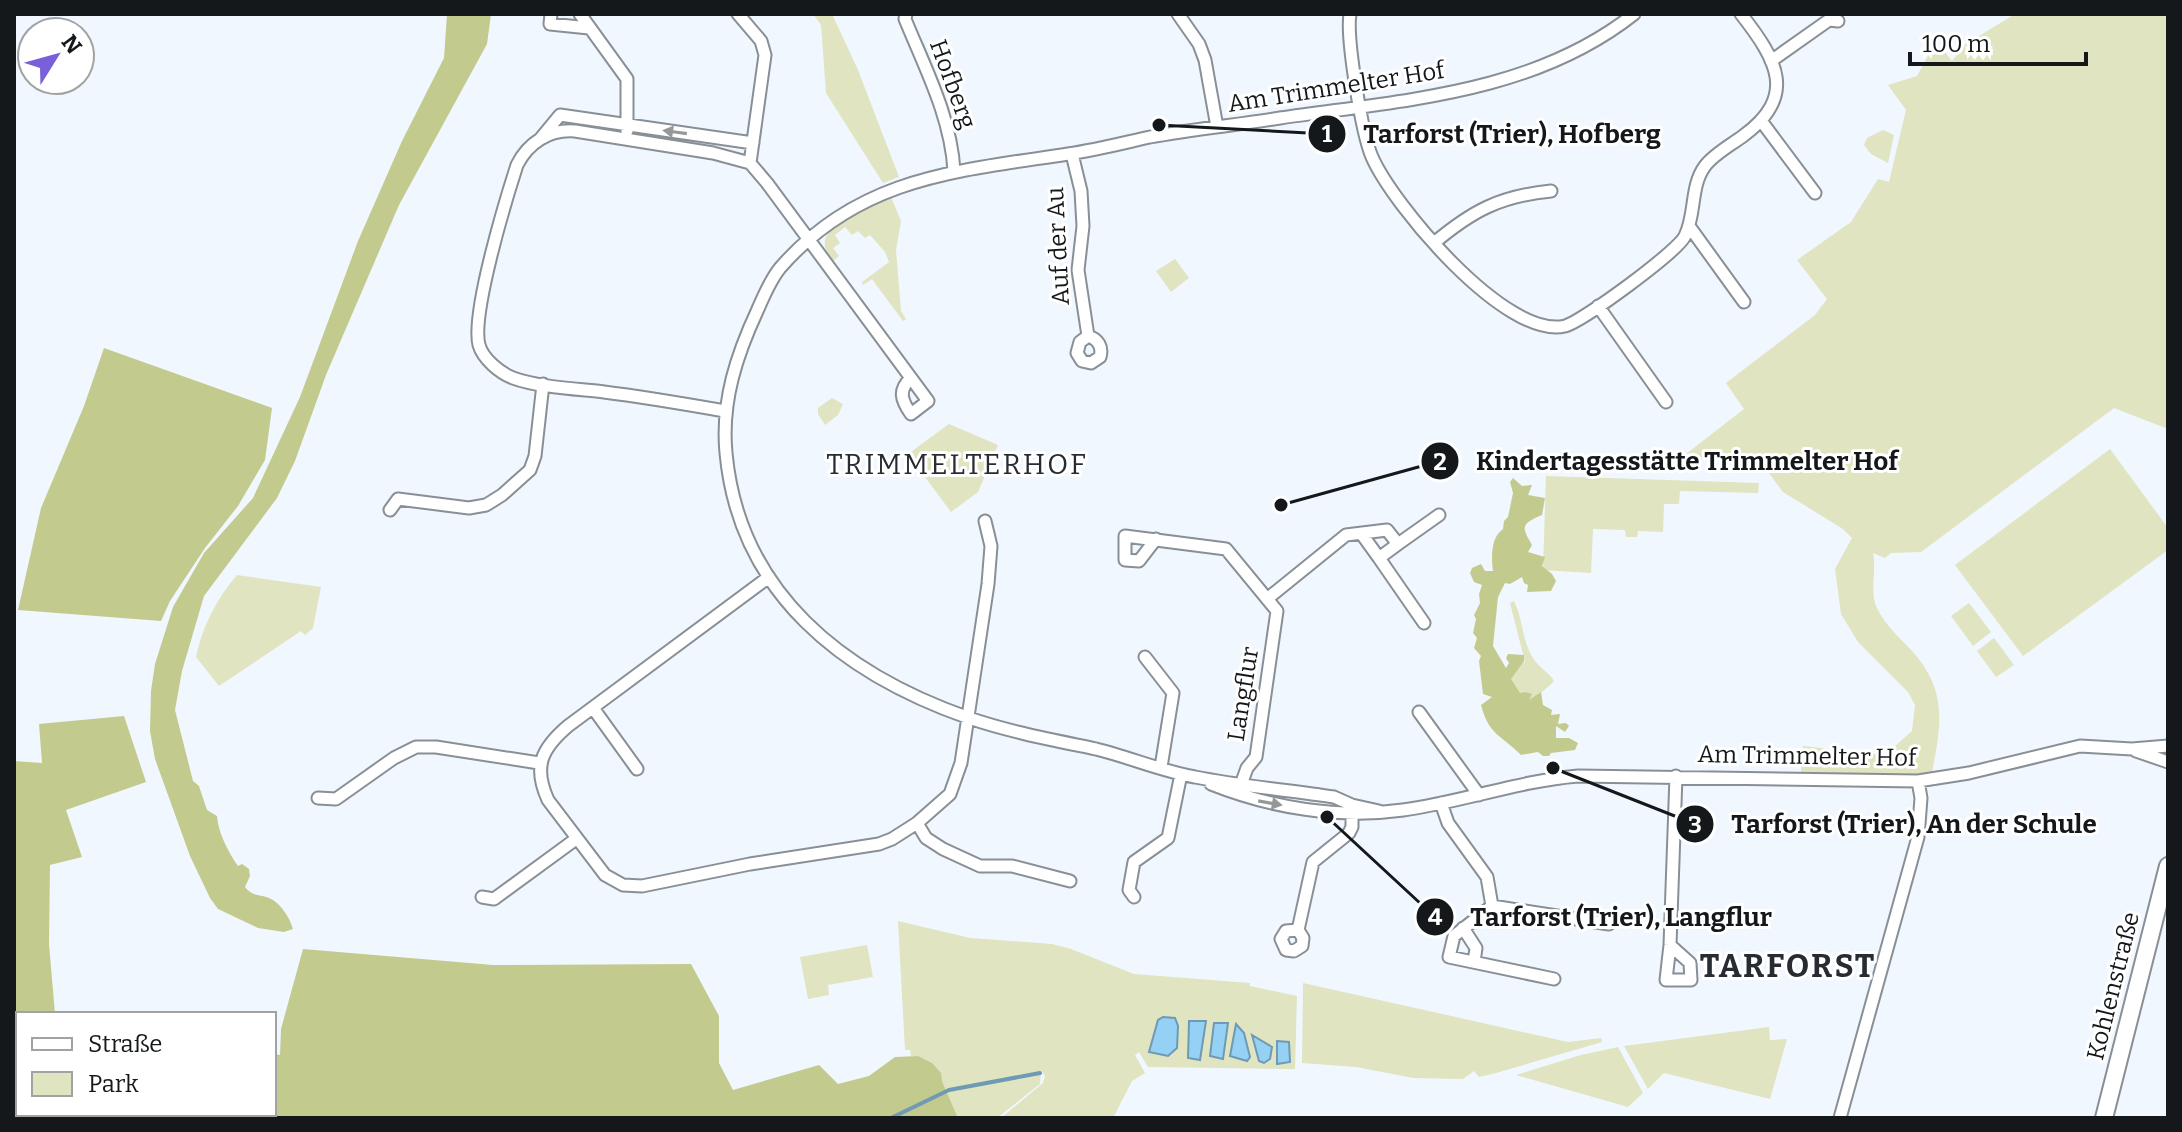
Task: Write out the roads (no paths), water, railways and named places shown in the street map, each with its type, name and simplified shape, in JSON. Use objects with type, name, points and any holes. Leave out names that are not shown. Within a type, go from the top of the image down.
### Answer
[{"type":"main road","name":"Kohlenstraße","points":[[2104,1118],[2168,866]]},
{"type":"street","points":[[551,14],[550,24],[589,28]]},
{"type":"street","points":[[580,14],[627,79],[627,140]]},
{"type":"street","points":[[738,14],[761,41],[765,55],[750,163]]},
{"type":"street","name":"Hofberg","points":[[906,14],[905,19],[953,145],[954,171]]},
{"type":"street","points":[[1178,14],[1199,44],[1205,60],[1217,127]]},
{"type":"street","points":[[1350,14],[1349,35],[1366,142],[1381,176],[1409,216],[1495,300],[1522,318],[1547,326],[1564,326],[1598,306],[1673,250],[1689,226],[1696,186],[1705,166],[1762,122],[1776,97],[1776,77],[1771,61],[1741,14]]},
{"type":"street","name":"Am Trimmelter Hof","points":[[1634,14],[1589,44],[1518,76],[1467,90],[1217,127],[1072,154],[954,171],[890,189],[853,207],[809,240],[777,271],[737,354],[725,411],[725,442],[733,502],[748,543],[769,577],[794,611],[840,653],[902,690],[967,717],[1161,767],[1296,807],[1401,811],[1543,780],[1578,776],[1918,781],[1969,773],[2067,747],[2092,745],[2132,749],[2168,746]]},
{"type":"street","points":[[1771,61],[1829,20],[1838,21]]},
{"type":"street","points":[[725,411],[520,380],[499,370],[479,345],[477,328],[513,177],[522,155],[560,115],[753,143]]},
{"type":"street","points":[[1762,122],[1815,193]]},
{"type":"street","points":[[541,138],[568,130],[735,157],[750,163],[911,378]]},
{"type":"street","name":"Auf der Au","points":[[1072,154],[1081,191],[1083,226],[1078,270],[1088,336]]},
{"type":"street","points":[[1434,243],[1473,213],[1522,195],[1551,191]]},
{"type":"street","points":[[1689,226],[1744,302]]},
{"type":"street","points":[[1598,306],[1666,402]]},
{"type":"street","points":[[390,510],[398,499],[469,508],[486,505],[502,495],[530,470],[535,456],[543,384]]},
{"type":"street","points":[[1379,558],[1439,515]]},
{"type":"street","points":[[769,577],[558,734],[539,763],[548,800],[605,875],[630,886],[879,844],[917,823],[950,794],[961,763],[988,584],[991,546],[985,521]]},
{"type":"street","points":[[1267,599],[1346,535],[1387,530],[1398,544]]},
{"type":"street","points":[[1361,533],[1424,623]]},
{"type":"street","name":"Langflur","points":[[1156,539],[1226,549],[1277,611],[1256,757],[1247,768],[1239,789]]},
{"type":"street","points":[[1145,657],[1173,693],[1161,767]]},
{"type":"street","points":[[593,708],[637,769]]},
{"type":"street","points":[[1419,712],[1479,795]]},
{"type":"street","points":[[318,798],[336,799],[394,758],[416,747],[436,747],[539,763]]},
{"type":"street","name":"Am Trimmelter Hof","points":[[2132,749],[2168,762]]},
{"type":"street","points":[[1134,897],[1129,890],[1134,862],[1168,838],[1181,774]]},
{"type":"street","points":[[1670,945],[1676,776]]},
{"type":"street","points":[[1840,1118],[1918,837],[1921,798],[1918,781]]},
{"type":"street","points":[[1441,803],[1448,823],[1487,877],[1492,906]]},
{"type":"street","points":[[1298,930],[1313,862],[1349,833],[1352,810]]},
{"type":"street","points":[[917,823],[926,838],[980,866],[1012,866],[1070,881]]},
{"type":"street","points":[[482,897],[494,899],[576,839]]},
{"type":"street","points":[[1554,979],[1449,957],[1454,936],[1492,906],[1609,924]]},
{"type":"street","points":[[1463,928],[1476,948],[1474,962]]},
{"type":"water","points":[[1175,1018],[1178,1026],[1177,1048],[1168,1056],[1149,1052],[1158,1020]]},
{"type":"water","points":[[1189,1021],[1206,1021],[1200,1060],[1188,1058]]},
{"type":"water","points":[[1214,1023],[1228,1023],[1223,1059],[1210,1056]]},
{"type":"water","points":[[1236,1024],[1244,1033],[1250,1057],[1247,1061],[1230,1056]]},
{"type":"water","points":[[1252,1035],[1272,1047],[1270,1059],[1264,1063],[1259,1061]]},
{"type":"water","points":[[1277,1041],[1289,1042],[1290,1062],[1277,1064]]},
{"type":"waterway","points":[[891,1118],[949,1090],[1040,1073]]},
{"type":"place","name":"Tarforst (Trier), Hofberg","points":[[1159,125]]},
{"type":"place","name":"Kindertagesstätte Trimmelter Hof","points":[[1281,505]]},
{"type":"place","name":"Tarforst (Trier), An der Schule","points":[[1553,768]]},
{"type":"place","name":"Tarforst (Trier), Langflur","points":[[1327,817]]},
{"type":"district","name":"TRIMMELTERHOF","points":[[957,464]]},
{"type":"district","name":"TARFORST","points":[[1788,966]]}]
